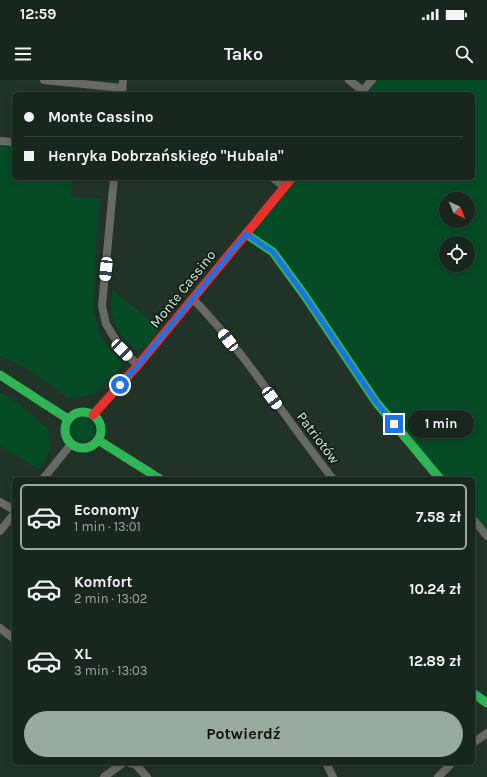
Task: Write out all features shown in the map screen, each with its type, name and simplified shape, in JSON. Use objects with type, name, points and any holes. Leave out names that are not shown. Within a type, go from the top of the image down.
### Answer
[{"type":"street","points":[[44,80],[122,87]]},
{"type":"street","points":[[349,80],[362,92],[372,80]]},
{"type":"street","points":[[0,141],[12,142]]},
{"type":"street","points":[[114,180],[102,306],[106,324],[122,350],[138,365]]},
{"type":"street","points":[[275,180],[284,187]]},
{"type":"street","name":"Monte Cassino","points":[[93,415],[138,365],[290,180]]},
{"type":"street","points":[[246,234],[273,252],[305,296],[376,402],[438,477]]},
{"type":"street","name":"Patriotów","points":[[193,299],[211,318],[230,342],[332,477]]},
{"type":"street","points":[[0,375],[68,419]]},
{"type":"street","points":[[83,412],[93,415],[100,426],[98,440],[91,446],[84,448],[78,448],[71,444],[65,435],[64,430],[68,419],[77,413],[83,412]]},
{"type":"street","points":[[98,440],[157,477]]},
{"type":"street","points":[[45,477],[71,444]]},
{"type":"street","points":[[0,502],[12,509]]},
{"type":"street","points":[[0,531],[12,516]]},
{"type":"street","points":[[475,521],[487,536]]},
{"type":"street","points":[[0,628],[12,638]]},
{"type":"street","points":[[475,694],[487,703]]},
{"type":"street","points":[[475,742],[487,733]]},
{"type":"street","points":[[104,777],[120,765]]},
{"type":"street","points":[[136,765],[147,777]]},
{"type":"street","points":[[327,765],[334,777]]},
{"type":"street","points":[[438,777],[450,765]]},
{"type":"green space","points":[[372,80],[487,80],[487,536],[475,521],[475,477],[438,477],[376,402],[273,252],[246,234],[290,180],[475,180],[475,92],[362,92]]},
{"type":"green space","points":[[0,146],[12,147],[12,180],[73,180],[71,196],[100,199],[93,308],[100,336],[123,364],[94,394],[69,398],[26,368],[0,356]]},
{"type":"green space","points":[[112,290],[160,328],[145,347],[140,349],[135,348],[125,340],[121,334],[112,315]]},
{"type":"green space","points":[[0,392],[16,402],[48,429],[50,450],[39,469],[0,446]]},
{"type":"green space","points":[[82,418],[87,419],[93,425],[93,435],[87,441],[82,442],[77,441],[71,435],[70,430],[71,425],[77,419]]},
{"type":"traffic: fast","points":[[246,234],[273,252],[305,296],[376,402],[438,477]]},
{"type":"traffic: fast","points":[[0,375],[68,419]]},
{"type":"traffic: fast","points":[[87,412],[96,417],[100,423],[101,430],[100,437],[96,443],[87,448],[79,448],[70,443],[66,437],[65,426],[70,417],[76,413],[87,412]]},
{"type":"traffic: fast","points":[[98,440],[157,477]]},
{"type":"traffic: fast","points":[[475,694],[487,703]]},
{"type":"traffic: jam","points":[[93,415],[138,365],[290,180]]},
{"type":"route","points":[[120,385],[246,234],[273,252],[305,296],[376,402],[394,424]]}]
